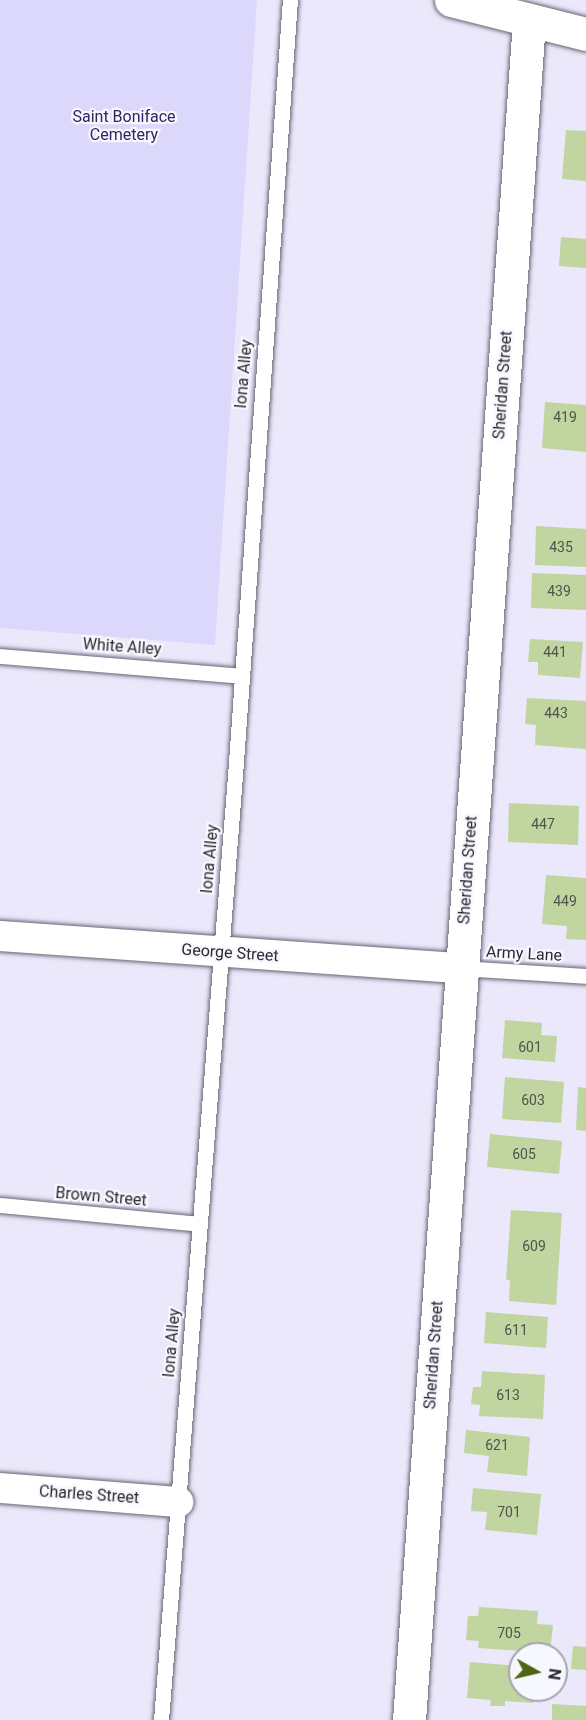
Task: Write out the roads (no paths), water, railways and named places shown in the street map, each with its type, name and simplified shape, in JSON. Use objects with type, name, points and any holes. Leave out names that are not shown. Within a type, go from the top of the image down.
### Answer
[{"type":"street","points":[[465,2],[586,34]]},
{"type":"street","name":"Sheridan Street","points":[[409,1720],[460,968],[529,20]]},
{"type":"street","name":"George Street","points":[[0,936],[460,968]]},
{"type":"street","name":"Charles Street","points":[[0,1488],[178,1502]]},
{"type":"lane","name":"Iona Alley","points":[[161,1720],[242,676],[290,0]]},
{"type":"lane","name":"White Alley","points":[[0,656],[242,676]]},
{"type":"lane","name":"Army Lane","points":[[460,968],[586,976]]},
{"type":"lane","name":"Brown Street","points":[[0,1205],[200,1224]]},
{"type":"park label","name":"Saint Boniface Cemetery","points":[[124,126]]}]
